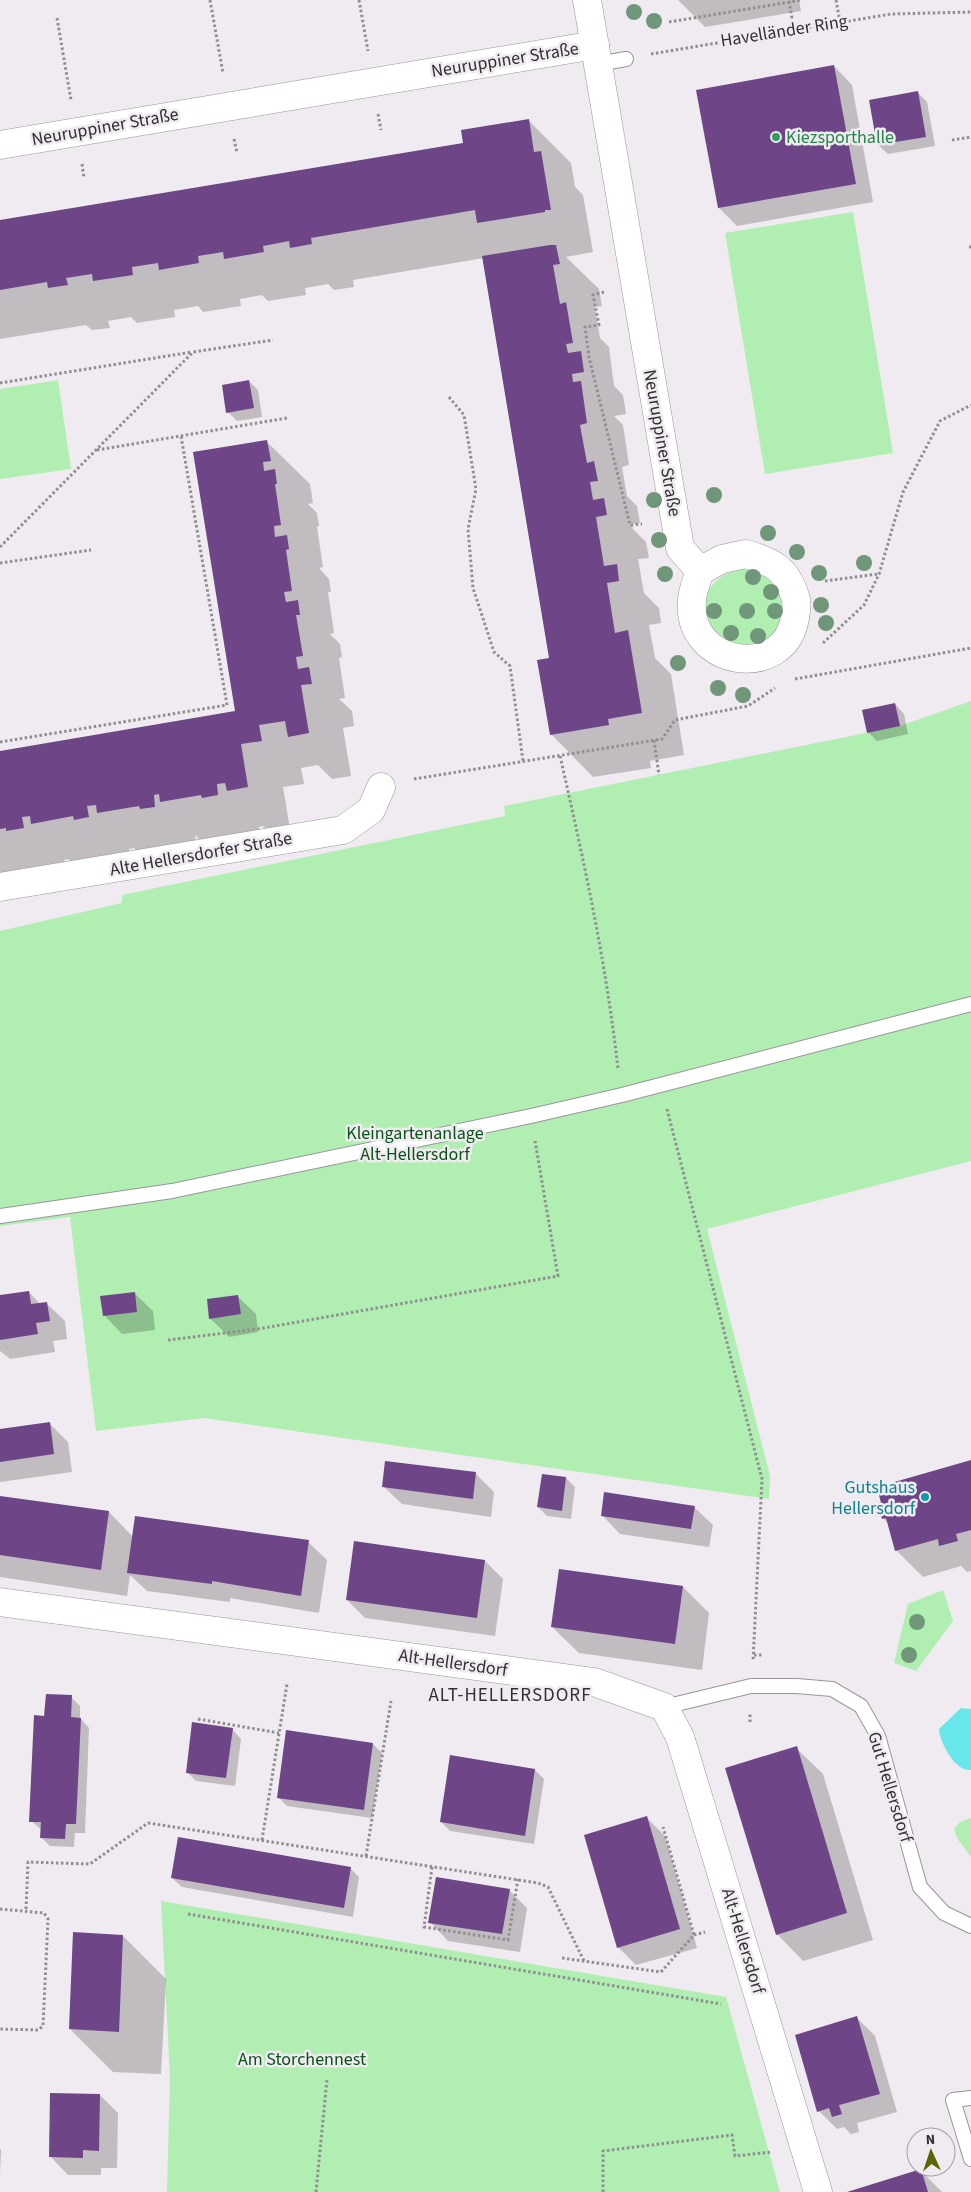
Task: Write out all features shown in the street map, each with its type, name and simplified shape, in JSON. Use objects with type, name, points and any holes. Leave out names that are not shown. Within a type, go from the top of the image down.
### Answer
[{"type":"street","points":[[587,0],[596,54]]},
{"type":"street","name":"Neuruppiner Straße","points":[[0,145],[596,54],[680,548],[700,571]]},
{"type":"street","points":[[746,554],[771,562],[792,584],[797,603],[793,628],[778,649],[755,659],[729,658],[708,646],[694,624],[692,601],[700,571],[722,559],[746,554]]},
{"type":"street","name":"Alte Hellersdorfer Straße","points":[[0,887],[343,830],[371,810],[382,787]]},
{"type":"street","name":"Alt-Hellersdorf","points":[[0,1602],[594,1682],[664,1707],[680,1737],[818,2192]]},
{"type":"lane","points":[[596,54],[626,59]]},
{"type":"lane","points":[[0,1216],[172,1191],[531,1116],[622,1095],[971,1004]]},
{"type":"lane","name":"Gut Hellersdorf","points":[[664,1707],[752,1686],[797,1686],[832,1689],[860,1706],[878,1736],[920,1887],[944,1913],[971,1926]]},
{"type":"lane","points":[[971,2098],[953,2100],[971,2159]]},
{"type":"path","points":[[210,0],[224,81]]},
{"type":"path","points":[[359,0],[369,58]]},
{"type":"path","points":[[669,22],[802,0]]},
{"type":"path","points":[[836,0],[840,22]]},
{"type":"path","points":[[789,1],[794,30]]},
{"type":"path","name":"Havelländer Ring","points":[[626,59],[891,14],[971,12]]},
{"type":"path","points":[[57,18],[72,106]]},
{"type":"path","points":[[952,140],[971,138]]},
{"type":"path","points":[[604,292],[593,295],[599,325],[585,328],[589,357],[630,525],[642,524]]},
{"type":"path","points":[[0,383],[273,340]]},
{"type":"path","points":[[0,547],[193,352]]},
{"type":"path","points":[[449,397],[464,415],[476,489],[468,529],[473,588],[494,652],[510,666],[524,761]]},
{"type":"path","points":[[96,450],[286,418]]},
{"type":"path","points":[[0,742],[227,705],[181,436]]},
{"type":"path","points":[[0,563],[91,550]]},
{"type":"path","points":[[792,584],[879,574]]},
{"type":"path","points":[[787,680],[971,648]]},
{"type":"path","points":[[654,740],[659,775]]},
{"type":"path","points":[[560,756],[593,902],[611,1010],[622,1095]]},
{"type":"path","points":[[661,1084],[762,1479],[755,1635]]},
{"type":"path","points":[[168,1340],[258,1329],[558,1276],[531,1116]]},
{"type":"path","points":[[754,1655],[764,1655]]},
{"type":"path","points":[[262,1840],[287,1684]]},
{"type":"path","points":[[366,1856],[391,1701]]},
{"type":"path","points":[[198,1719],[279,1733]]},
{"type":"path","points":[[26,1909],[28,1862],[90,1864],[148,1823],[538,1883],[548,1887],[584,1961]]},
{"type":"path","points":[[562,1958],[661,1972],[694,1935],[663,1827]]},
{"type":"path","points":[[432,1866],[424,1927],[508,1940],[518,1879]]},
{"type":"path","points":[[0,1909],[26,1909],[44,1913],[48,1919],[43,2026],[38,2030],[0,2030]]},
{"type":"path","points":[[188,1914],[721,2004]]},
{"type":"path","points":[[316,2192],[326,2079]]},
{"type":"path","points":[[604,2192],[604,2151],[732,2135],[735,2156],[769,2152],[804,2144]]},
{"type":"green space","points":[[853,212],[893,453],[765,474],[725,233]]},
{"type":"green space","points":[[58,380],[71,469],[0,479],[0,389]]},
{"type":"green space","points":[[746,567],[769,575],[787,605],[773,638],[752,648],[718,638],[707,619],[704,606],[709,590],[714,583],[737,569]]},
{"type":"green space","name":"Kleingartenanlage Alt-Hellersdorf","points":[[971,701],[971,1161],[707,1229],[770,1476],[769,1499],[203,1418],[96,1431],[70,1217],[0,1226],[0,931],[122,903],[122,895],[505,816],[504,806],[900,726]]},
{"type":"green space","points":[[943,1590],[953,1621],[916,1671],[894,1663],[908,1604]]},
{"type":"green space","points":[[971,1818],[971,1857],[957,1838],[954,1829],[960,1822]]},
{"type":"green space","name":"Am Storchennest","points":[[161,1901],[726,1997],[780,2192],[167,2192],[170,2077]]},
{"type":"water","points":[[961,1708],[971,1709],[971,1770],[959,1766],[949,1756],[942,1742],[939,1729]]},
{"type":"building","name":"Kiezsporthalle","points":[[834,65],[856,184],[718,208],[696,90]]},
{"type":"building","points":[[918,91],[926,137],[877,145],[869,100]]},
{"type":"building","points":[[529,119],[534,152],[541,151],[551,210],[545,210],[545,212],[477,223],[475,210],[311,238],[312,244],[290,248],[289,241],[263,246],[264,252],[224,259],[223,252],[198,256],[199,263],[159,270],[158,263],[132,267],[133,275],[93,281],[92,274],[66,278],[68,285],[48,288],[47,282],[0,290],[0,220],[463,143],[461,130]]},
{"type":"building","points":[[556,245],[560,264],[553,265],[560,304],[566,302],[573,343],[566,344],[568,353],[581,351],[584,372],[572,374],[573,382],[581,381],[587,423],[580,425],[587,463],[594,461],[598,481],[590,482],[593,500],[604,498],[607,515],[596,517],[604,566],[617,564],[619,581],[607,583],[615,633],[628,630],[642,713],[608,719],[609,725],[550,735],[537,660],[549,658],[482,256]]},
{"type":"building","points":[[249,380],[254,408],[226,413],[222,385]]},
{"type":"building","points":[[267,440],[271,461],[263,462],[264,471],[275,469],[277,484],[275,484],[281,525],[274,526],[275,537],[287,535],[289,549],[286,550],[292,591],[284,592],[286,602],[298,600],[300,615],[296,615],[303,656],[296,657],[298,669],[309,667],[312,684],[301,685],[309,733],[288,737],[285,721],[259,725],[262,741],[241,744],[248,787],[227,791],[225,783],[217,784],[218,795],[202,798],[201,795],[160,802],[159,794],[154,795],[155,807],[140,809],[139,806],[97,813],[96,805],[87,806],[89,817],[74,820],[73,816],[31,824],[30,816],[22,817],[24,828],[6,831],[6,828],[0,829],[0,751],[235,711],[193,452]]},
{"type":"building","points":[[895,703],[900,726],[867,733],[862,710]]},
{"type":"building","points":[[29,1291],[31,1304],[47,1302],[50,1321],[36,1323],[38,1334],[0,1340],[0,1295]]},
{"type":"building","points":[[135,1292],[137,1312],[103,1316],[100,1296]]},
{"type":"building","points":[[238,1295],[241,1314],[209,1319],[207,1299]]},
{"type":"building","points":[[50,1422],[54,1454],[0,1462],[0,1429]]},
{"type":"building","name":"Gutshaus Hellersdorf","points":[[971,1460],[971,1530],[956,1534],[958,1541],[939,1546],[938,1539],[895,1551],[886,1518],[882,1519],[879,1509],[882,1507],[877,1487]]},
{"type":"building","points":[[385,1461],[476,1472],[473,1499],[382,1487]]},
{"type":"building","points":[[542,1474],[566,1477],[562,1511],[537,1507]]},
{"type":"building","points":[[604,1492],[695,1506],[691,1529],[601,1516]]},
{"type":"building","points":[[0,1496],[109,1511],[101,1570],[0,1555]]},
{"type":"building","points":[[135,1516],[309,1540],[301,1596],[212,1581],[212,1584],[127,1573]]},
{"type":"building","points":[[354,1541],[485,1560],[477,1618],[346,1600]]},
{"type":"building","points":[[559,1569],[683,1586],[675,1644],[551,1627]]},
{"type":"building","points":[[46,1694],[72,1695],[71,1717],[81,1718],[76,1824],[66,1824],[65,1839],[40,1838],[41,1822],[29,1822],[34,1715],[44,1716]]},
{"type":"building","points":[[192,1722],[233,1728],[226,1778],[186,1773]]},
{"type":"building","points":[[286,1730],[373,1743],[364,1810],[277,1798]]},
{"type":"building","points":[[797,1746],[847,1913],[776,1935],[725,1768]]},
{"type":"building","points":[[450,1755],[535,1769],[525,1836],[440,1822]]},
{"type":"building","points":[[647,1816],[680,1929],[617,1948],[584,1835]]},
{"type":"building","points":[[178,1837],[351,1867],[344,1908],[171,1878]]},
{"type":"building","points":[[436,1877],[510,1889],[502,1934],[428,1923]]},
{"type":"building","points":[[73,1932],[123,1935],[119,2032],[69,2029]]},
{"type":"building","points":[[857,2016],[880,2094],[839,2105],[842,2114],[832,2117],[829,2108],[817,2112],[795,2035]]},
{"type":"building","points":[[50,2093],[100,2094],[99,2151],[83,2150],[83,2158],[49,2157]]},
{"type":"building","points":[[906,2174],[906,2177],[923,2177],[928,2192],[847,2192]]},
{"type":"place","name":"Kiezsporthalle","points":[[776,137]]},
{"type":"place","name":"Gutshaus Hellersdorf","points":[[925,1497]]},
{"type":"district","name":"ALT-HELLERSDORF","points":[[510,1695]]}]
